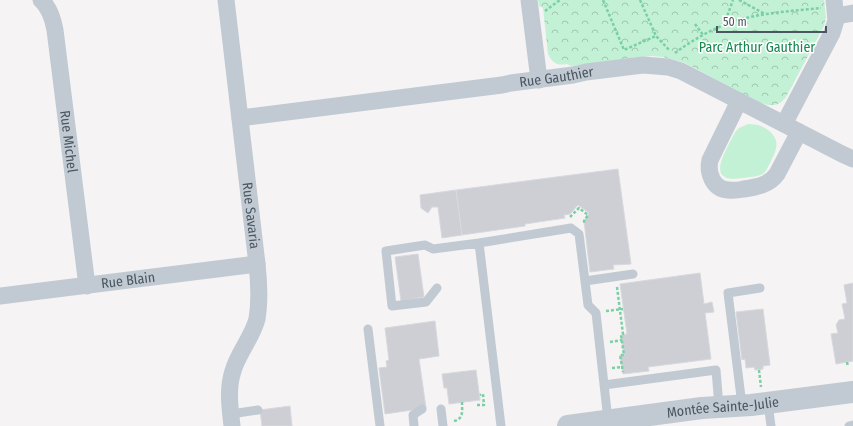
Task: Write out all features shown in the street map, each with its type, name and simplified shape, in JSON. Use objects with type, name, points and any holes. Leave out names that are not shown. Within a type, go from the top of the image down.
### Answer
[{"type":"street","name":"Rue Michel","points":[[41,0],[45,3],[50,12],[55,30],[87,286]]},
{"type":"street","name":"Rue Savaria","points":[[226,0],[259,292],[254,329],[233,371],[230,389],[231,420]]},
{"type":"street","points":[[529,0],[539,80]]},
{"type":"street","points":[[784,124],[832,33],[835,24],[831,8],[853,14]]},
{"type":"street","name":"Rue Gauthier","points":[[240,118],[649,65],[675,68],[682,71],[842,154],[853,158]]},
{"type":"street","points":[[739,101],[710,160],[708,168],[713,181],[719,187],[728,190],[738,190],[767,183],[777,174],[799,132]]},
{"type":"street","name":"Rue Blain","points":[[0,296],[257,264]]},
{"type":"street","name":"Montée Sainte-Julie","points":[[568,426],[719,407],[742,406],[765,395],[853,392]]},
{"type":"lane","points":[[437,288],[426,302],[392,306],[386,251],[425,245],[432,250],[571,228],[579,234],[588,305],[596,313],[608,420]]},
{"type":"lane","points":[[479,243],[500,426]]},
{"type":"lane","points":[[585,281],[633,274]]},
{"type":"lane","points":[[742,406],[728,293],[760,288]]},
{"type":"lane","points":[[368,329],[380,426]]},
{"type":"lane","points":[[604,385],[716,370],[719,407]]},
{"type":"lane","points":[[765,395],[771,426]]},
{"type":"lane","points":[[414,426],[413,415],[422,409]]},
{"type":"lane","points":[[441,409],[443,426]]},
{"type":"lane","points":[[231,420],[258,410]]},
{"type":"path","points":[[541,14],[560,0]]},
{"type":"path","points":[[603,0],[624,50],[656,36]]},
{"type":"path","points":[[640,0],[656,36],[673,54],[702,35],[729,23],[765,14],[831,8]]},
{"type":"path","points":[[723,26],[733,0]]},
{"type":"path","points":[[739,0],[765,14]]},
{"type":"path","points":[[695,24],[702,35]]},
{"type":"path","points":[[617,285],[622,309],[623,334],[621,335],[624,355],[620,355],[623,374]]},
{"type":"path","points":[[847,362],[848,367]]},
{"type":"path","points":[[612,368],[622,367]]},
{"type":"path","points":[[759,370],[765,395]]},
{"type":"path","points":[[477,405],[484,404],[483,394],[480,395]]},
{"type":"path","points":[[452,422],[459,420],[462,416],[462,402]]},
{"type":"green space","name":"Parc Arthur Gauthier","points":[[538,0],[824,0],[826,17],[824,26],[786,97],[778,104],[769,105],[761,103],[685,63],[663,57],[639,57],[571,66],[556,63],[551,60],[548,54],[543,8],[539,6]]},
{"type":"green space","points":[[748,124],[762,126],[771,132],[776,142],[775,152],[764,173],[757,176],[743,178],[728,178],[721,173],[720,169],[723,157],[736,131]]},
{"type":"building","points":[[618,169],[631,264],[613,265],[614,269],[590,272],[584,221],[589,213],[578,205],[570,214],[564,215],[565,218],[525,224],[525,226],[462,235],[456,190]]},
{"type":"building","points":[[456,190],[462,235],[442,238],[438,207],[432,207],[428,213],[421,208],[420,195]]},
{"type":"building","points":[[418,254],[424,297],[401,301],[395,257]]},
{"type":"building","points":[[700,273],[704,304],[712,302],[714,312],[705,313],[711,359],[648,367],[649,371],[623,374],[620,355],[624,355],[621,335],[627,334],[620,284]]},
{"type":"building","points":[[853,283],[853,361],[836,364],[831,334],[838,333],[836,325],[839,320],[845,319],[842,304],[847,303],[844,285]]},
{"type":"building","points":[[763,309],[770,365],[763,366],[763,369],[755,370],[754,367],[746,368],[745,359],[742,360],[736,312]]},
{"type":"building","points":[[435,321],[439,356],[419,359],[426,408],[385,414],[379,368],[387,367],[386,361],[389,360],[385,328]]},
{"type":"building","points":[[476,370],[480,400],[449,404],[447,388],[444,388],[442,374]]},
{"type":"building","points":[[290,406],[292,426],[262,426],[260,410]]}]
